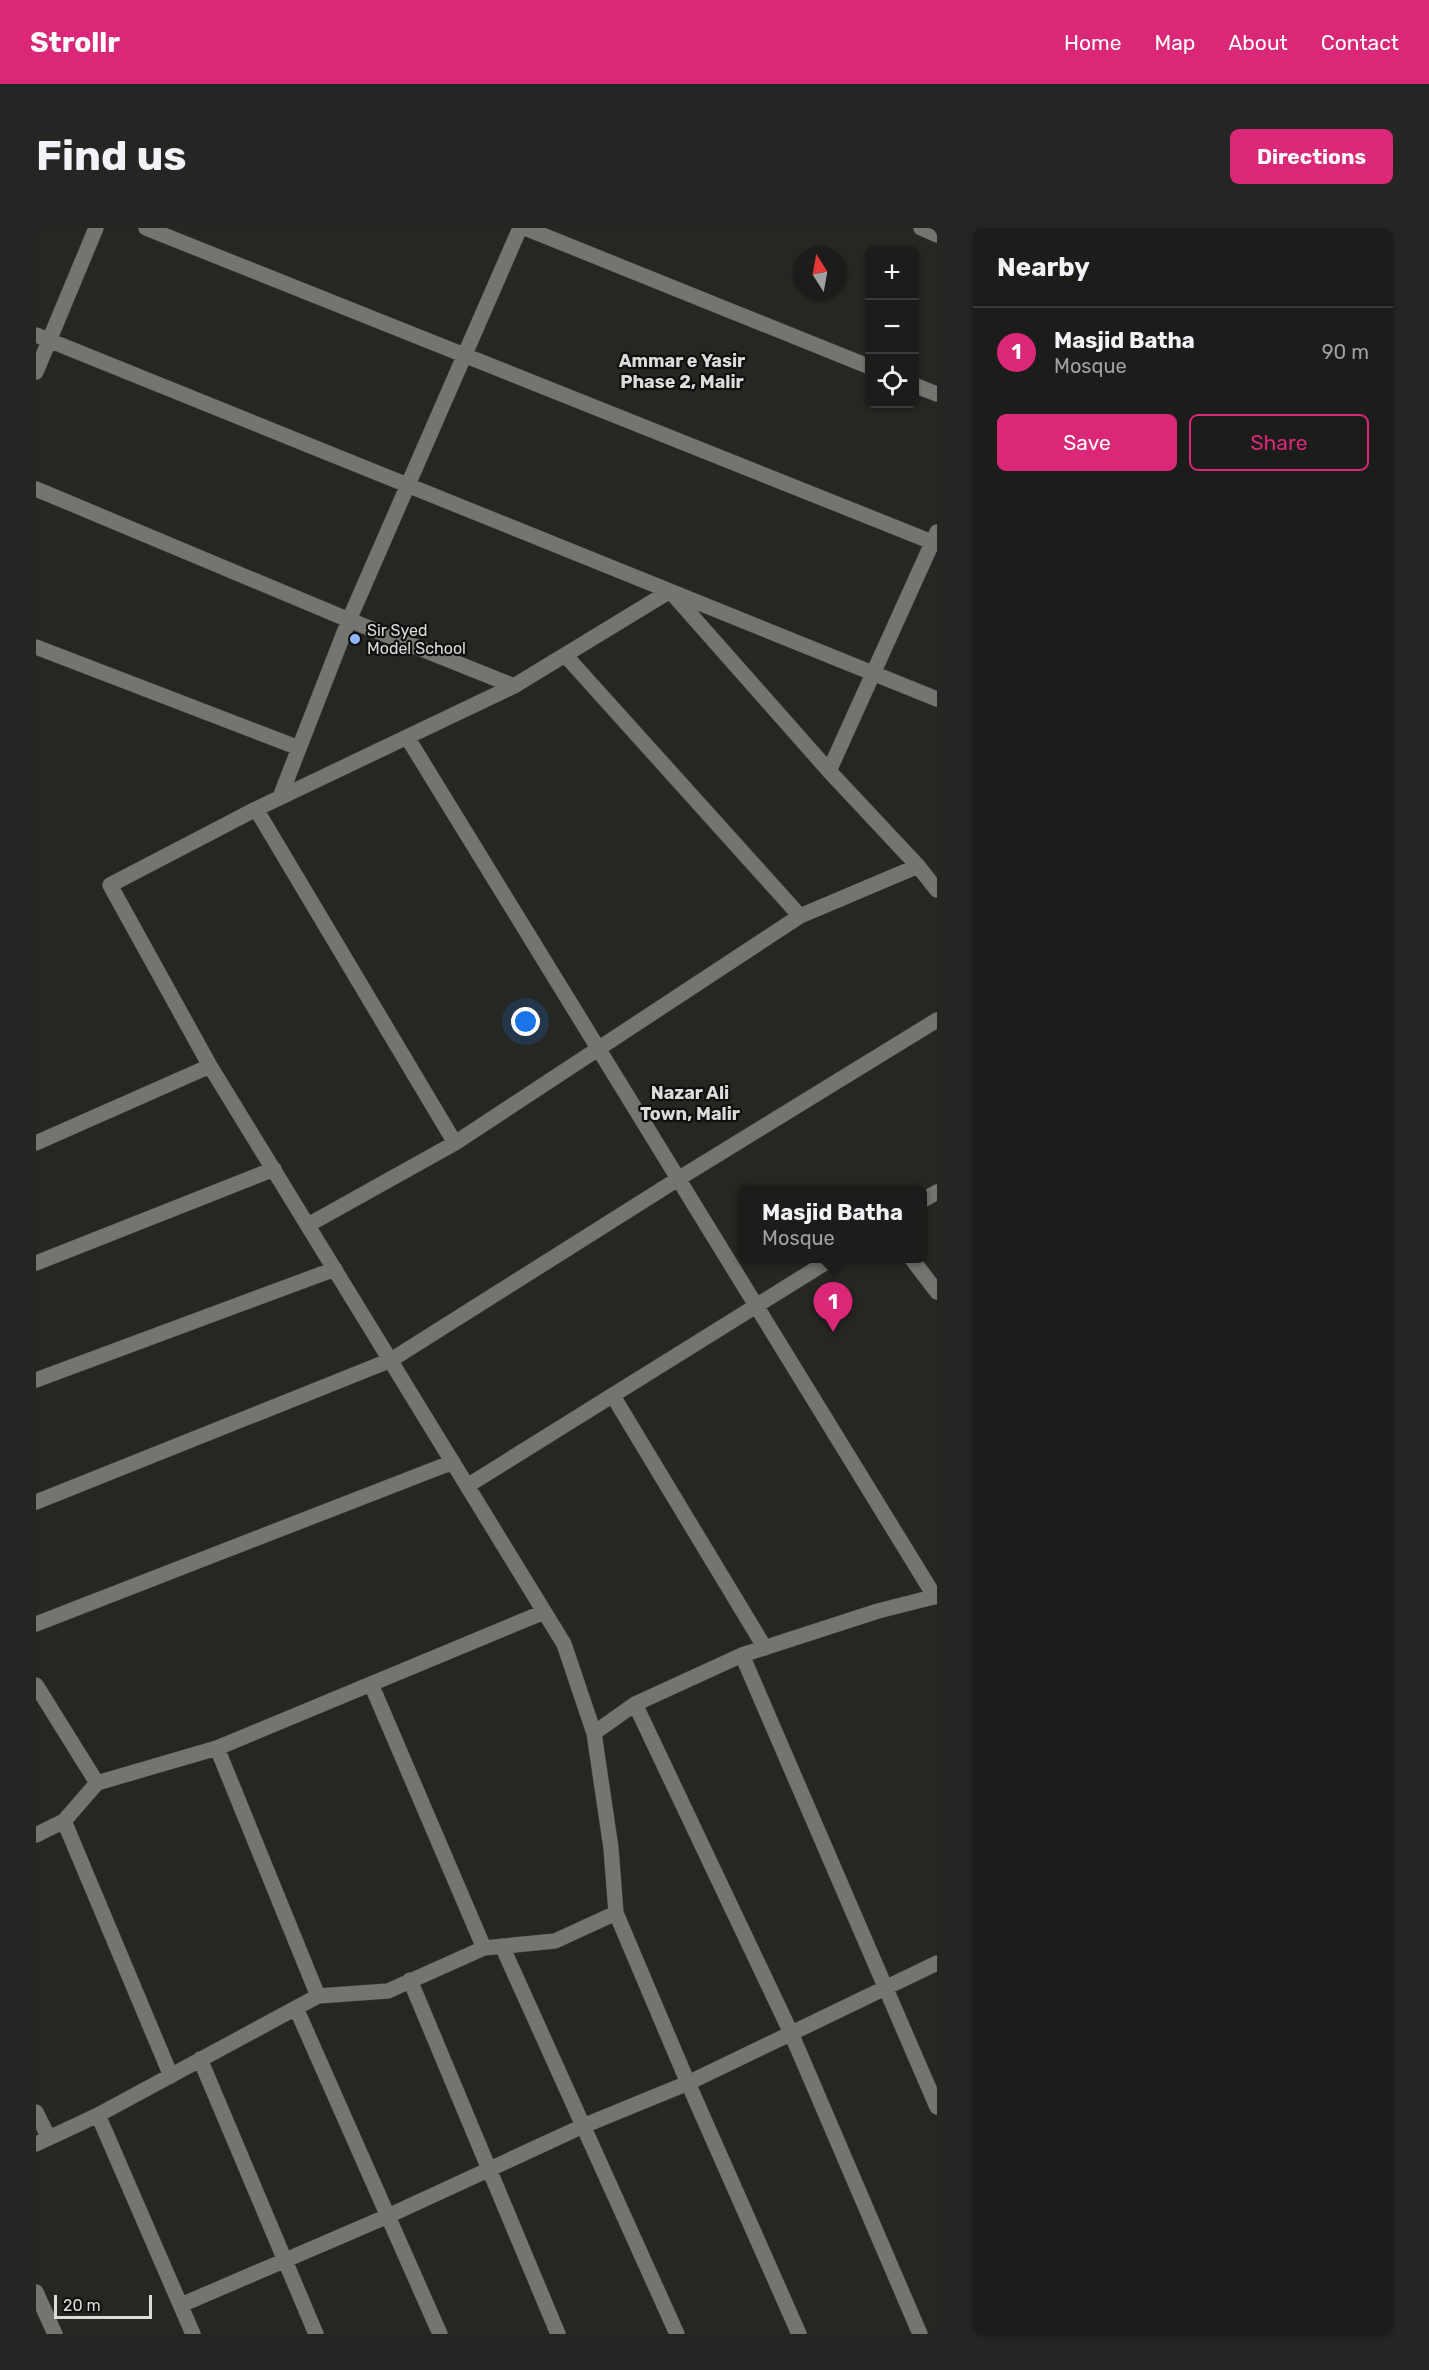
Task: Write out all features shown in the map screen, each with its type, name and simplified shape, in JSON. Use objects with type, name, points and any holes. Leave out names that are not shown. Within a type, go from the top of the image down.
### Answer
[{"type":"street","points":[[36,372],[43,338],[96,228]]},
{"type":"street","points":[[146,228],[936,539],[829,771]]},
{"type":"street","points":[[280,797],[349,620],[520,228]]},
{"type":"street","points":[[525,228],[865,365]]},
{"type":"street","points":[[921,228],[937,235]]},
{"type":"street","points":[[43,338],[937,699]]},
{"type":"street","points":[[919,387],[937,394]]},
{"type":"street","points":[[36,489],[349,620],[514,686]]},
{"type":"street","points":[[670,591],[514,686],[280,797],[110,885],[210,1066],[564,1644],[594,1733],[612,1848],[616,1913],[799,2334]]},
{"type":"street","points":[[670,591],[829,771],[918,866],[937,890]]},
{"type":"street","points":[[36,647],[299,748]]},
{"type":"street","points":[[565,655],[800,916]]},
{"type":"street","points":[[407,737],[936,1596],[878,1611],[742,1655],[635,1704],[594,1733]]},
{"type":"street","points":[[256,809],[455,1143]]},
{"type":"street","points":[[308,1225],[455,1143],[800,916],[918,866]]},
{"type":"street","points":[[36,1502],[391,1360],[678,1179],[937,1020]]},
{"type":"street","points":[[36,1143],[210,1066]]},
{"type":"street","points":[[36,1263],[274,1169]]},
{"type":"street","points":[[467,1486],[825,1263]]},
{"type":"street","points":[[915,1263],[937,1292]]},
{"type":"street","points":[[36,1380],[335,1269]]},
{"type":"street","points":[[613,1396],[765,1647]]},
{"type":"street","points":[[36,1624],[453,1462]]},
{"type":"street","points":[[36,1835],[64,1821],[97,1783],[217,1748],[544,1612]]},
{"type":"street","points":[[742,1655],[937,2107]]},
{"type":"street","points":[[371,1684],[484,1948]]},
{"type":"street","points":[[38,1692],[97,1783]]},
{"type":"street","points":[[635,1704],[791,2033],[920,2334]]},
{"type":"street","points":[[217,1748],[318,1996]]},
{"type":"street","points":[[64,1821],[171,2076]]},
{"type":"street","points":[[36,2112],[42,2141],[98,2115],[318,1996],[388,1991],[484,1948],[555,1941],[616,1913]]},
{"type":"street","points":[[502,1946],[677,2334]]},
{"type":"street","points":[[181,2306],[388,2216],[584,2126],[688,2083],[937,1963]]},
{"type":"street","points":[[410,1980],[558,2334]]},
{"type":"street","points":[[296,2008],[440,2334]]},
{"type":"street","points":[[200,2059],[316,2334]]},
{"type":"street","points":[[98,2115],[193,2334]]},
{"type":"street","points":[[36,2292],[55,2334]]},
{"type":"place","name":"Sir Syed Model School","points":[[355,639]]},
{"type":"place","name":"Masjid Batha","points":[[833,1332]]},
{"type":"district","name":"Ammar e Yasir Phase 2, Malir","points":[[682,371]]},
{"type":"district","name":"Nazar Ali Town, Malir","points":[[690,1103]]}]
